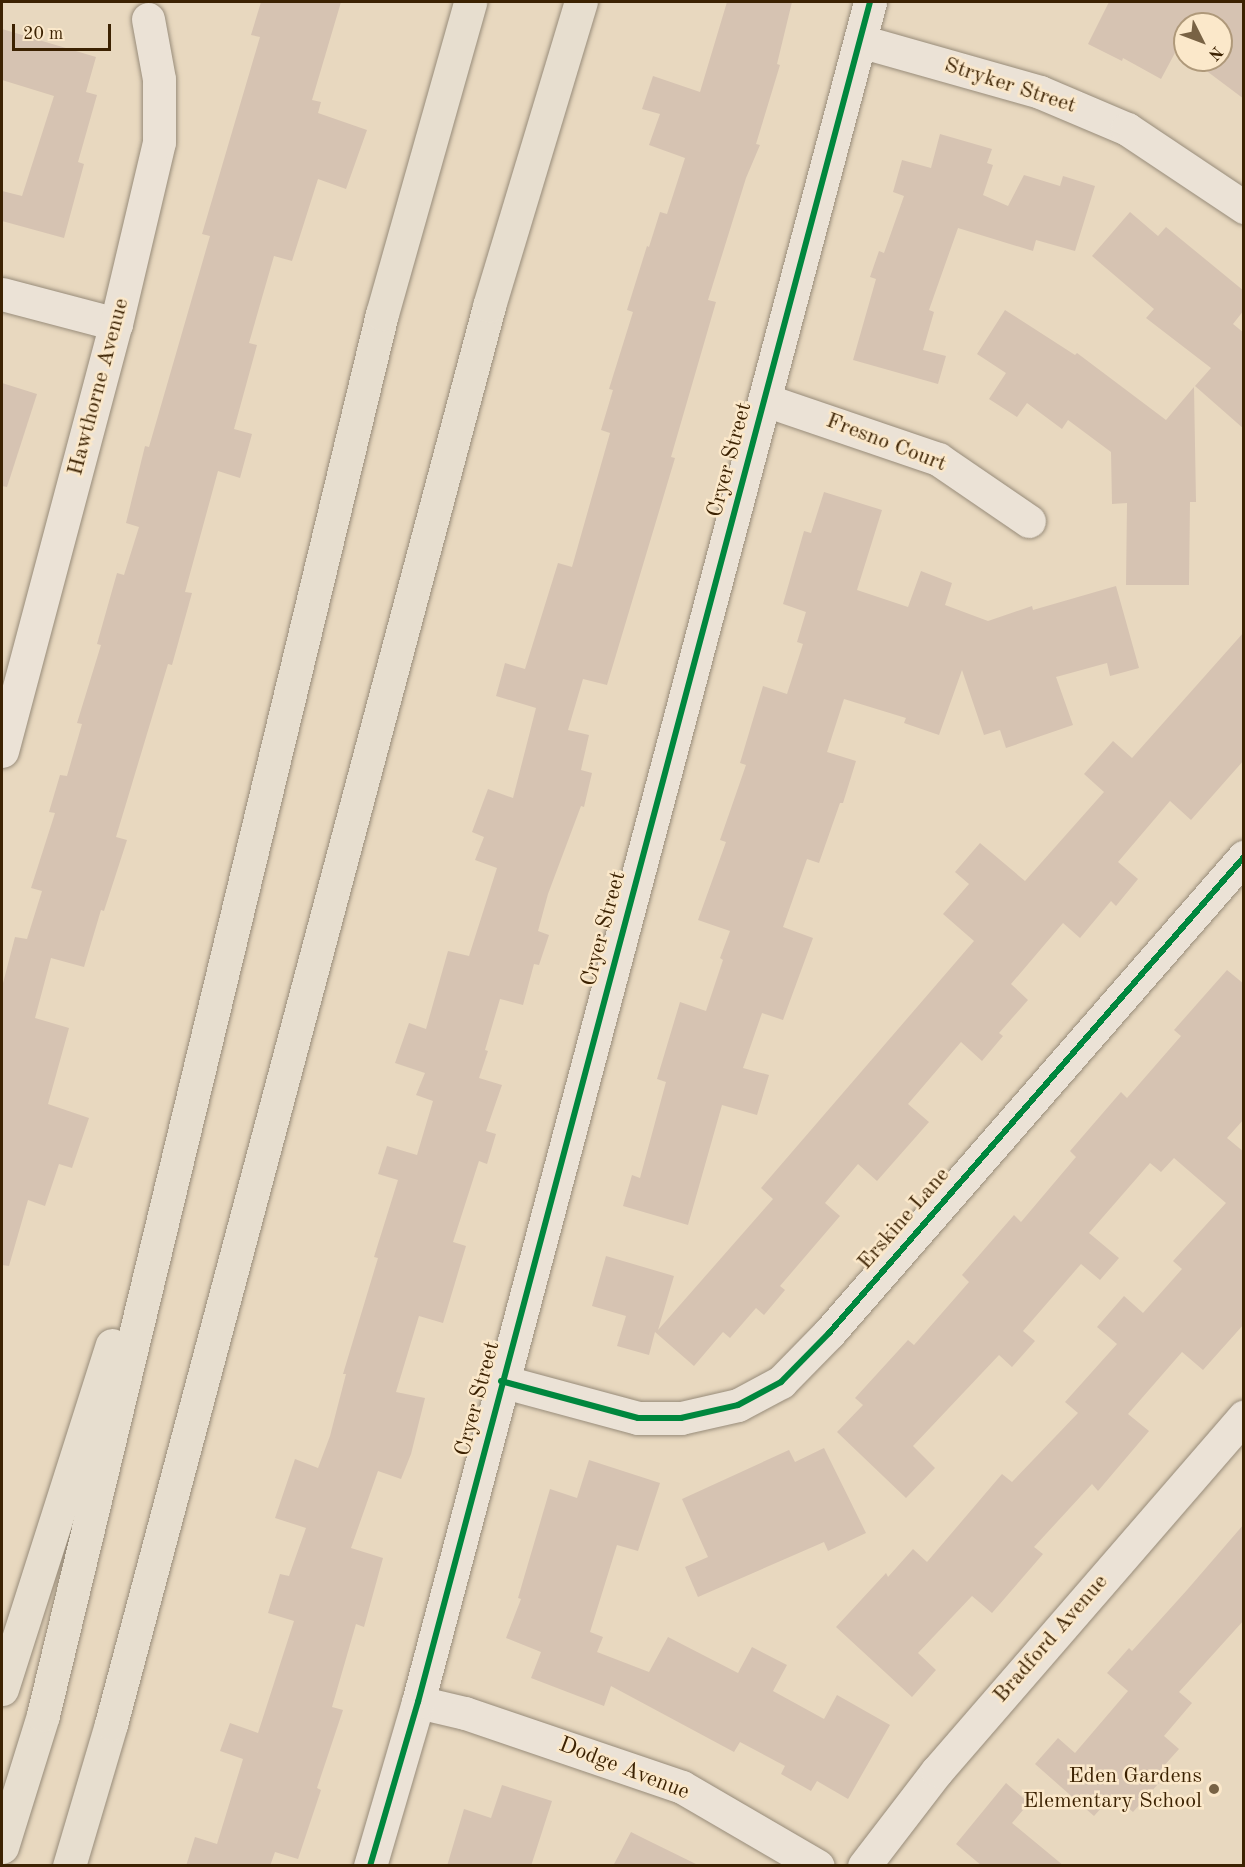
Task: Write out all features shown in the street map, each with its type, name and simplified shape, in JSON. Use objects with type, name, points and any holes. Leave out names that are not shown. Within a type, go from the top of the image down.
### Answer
[{"type":"highway","points":[[2,1847],[43,1715],[382,314],[470,2]]},
{"type":"highway","points":[[69,1866],[111,1724],[489,306],[581,2]]},
{"type":"highway","points":[[2,1689],[194,1092]]},
{"type":"highway","points":[[82,1866],[111,1724]]},
{"type":"street","name":"Cryer Street","points":[[370,1866],[418,1702],[501,1381],[870,2]]},
{"type":"street","name":"Hawthorne Avenue","points":[[2,751],[116,324],[159,142],[159,79],[148,7]]},
{"type":"street","name":"Stryker Street","points":[[860,41],[1040,92],[1127,129],[1244,207]]},
{"type":"street","points":[[2,294],[116,324]]},
{"type":"street","name":"Fresno Court","points":[[765,400],[938,459],[1029,521]]},
{"type":"street","name":"Erskine Lane","points":[[501,1381],[638,1418],[670,1418],[738,1405],[781,1382],[829,1333],[1244,858]]},
{"type":"street","name":"Bradford Avenue","points":[[864,1866],[937,1771],[1244,1417]]},
{"type":"street","name":"Dodge Avenue","points":[[418,1702],[465,1713],[682,1787],[818,1866]]},
{"type":"building","points":[[261,2],[341,2],[312,100],[321,102],[318,113],[367,130],[346,189],[318,179],[292,261],[274,256],[249,343],[257,345],[234,429],[252,434],[240,478],[218,471],[185,592],[192,593],[172,665],[168,664],[116,837],[127,840],[104,911],[101,910],[84,967],[51,958],[35,1018],[69,1028],[48,1104],[89,1118],[72,1168],[59,1164],[45,1206],[28,1200],[9,1266],[2,1265],[2,987],[15,937],[27,939],[42,891],[31,888],[55,813],[49,812],[60,775],[67,776],[82,724],[77,723],[101,645],[97,644],[117,573],[124,575],[139,527],[126,523],[145,446],[149,447],[210,236],[202,234],[260,37],[251,35]]},
{"type":"building","points":[[727,2],[792,2],[777,64],[780,65],[756,144],[760,145],[746,178],[708,300],[716,302],[671,457],[675,458],[607,685],[583,679],[568,730],[589,735],[581,770],[592,773],[584,807],[581,806],[548,894],[538,931],[549,935],[539,965],[534,964],[523,1005],[500,999],[485,1050],[488,1051],[479,1078],[502,1085],[486,1131],[496,1134],[487,1164],[479,1161],[453,1242],[466,1246],[443,1323],[419,1316],[396,1392],[425,1398],[411,1454],[401,1479],[378,1471],[351,1548],[383,1558],[364,1627],[356,1624],[332,1707],[343,1710],[317,1788],[321,1790],[298,1859],[275,1852],[270,1866],[186,1866],[195,1837],[217,1844],[243,1759],[220,1751],[230,1723],[258,1733],[294,1621],[268,1613],[280,1574],[289,1576],[306,1528],[275,1518],[295,1459],[318,1468],[330,1436],[346,1374],[343,1374],[378,1258],[374,1257],[398,1180],[378,1174],[387,1146],[417,1155],[433,1101],[416,1095],[425,1073],[395,1063],[409,1023],[426,1029],[448,951],[469,956],[497,868],[475,860],[484,837],[472,832],[488,789],[513,798],[536,708],[496,696],[505,663],[525,669],[558,563],[572,567],[610,433],[601,430],[613,390],[609,389],[633,312],[627,310],[647,246],[649,247],[660,212],[667,214],[685,158],[649,145],[660,114],[642,109],[653,76],[700,92]]},
{"type":"building","points":[[1109,2],[1244,2],[1244,99],[1208,72],[1233,72],[1233,12],[1173,12],[1173,57],[1161,79],[1123,58],[1122,61],[1088,44]]},
{"type":"building","points":[[2,29],[96,57],[86,92],[97,95],[78,162],[84,164],[64,238],[2,221],[2,191],[22,196],[54,96],[2,80]]},
{"type":"building","points":[[940,134],[992,149],[987,163],[993,165],[983,195],[1008,206],[1024,175],[1060,186],[1063,176],[1095,186],[1075,251],[1036,240],[1033,251],[958,228],[929,310],[934,312],[923,350],[946,356],[938,384],[853,360],[876,279],[870,277],[879,251],[884,253],[904,196],[893,192],[902,160],[931,168]]},
{"type":"building","points":[[1130,212],[1158,236],[1166,227],[1244,291],[1244,310],[1233,324],[1244,333],[1244,429],[1195,386],[1211,368],[1146,318],[1154,309],[1092,256]]},
{"type":"building","points":[[1005,310],[1075,355],[1077,353],[1166,420],[1194,387],[1196,502],[1190,502],[1189,585],[1126,585],[1127,503],[1112,504],[1111,452],[1068,420],[1062,429],[1027,403],[1017,417],[989,399],[1006,373],[977,354]]},
{"type":"building","points":[[2,383],[37,394],[7,487],[2,486]]},
{"type":"building","points":[[824,492],[882,510],[857,590],[908,607],[921,571],[952,583],[945,605],[988,621],[1032,606],[1033,610],[1116,586],[1139,668],[1110,676],[1107,663],[1056,677],[1073,725],[1006,748],[1000,730],[984,735],[962,670],[939,735],[904,723],[906,718],[844,699],[827,752],[856,761],[843,803],[840,803],[819,863],[807,859],[783,927],[813,938],[783,1020],[762,1013],[743,1068],[769,1075],[757,1115],[722,1105],[688,1225],[623,1206],[632,1175],[640,1178],[666,1082],[657,1079],[680,1002],[706,1011],[723,960],[720,958],[730,931],[698,920],[726,842],[720,840],[746,765],[740,763],[763,686],[787,694],[803,644],[797,642],[806,612],[783,604],[804,531],[811,533]]},
{"type":"building","points":[[1244,632],[1244,760],[1191,820],[1170,801],[1118,862],[1138,879],[1116,906],[1111,901],[1080,938],[1063,923],[1011,984],[1028,1000],[999,1033],[1003,1036],[982,1061],[961,1042],[908,1104],[929,1122],[877,1181],[858,1164],[825,1203],[840,1216],[780,1286],[785,1290],[764,1315],[756,1308],[730,1338],[723,1332],[694,1366],[655,1332],[649,1355],[617,1346],[626,1316],[592,1306],[606,1256],[674,1276],[658,1330],[773,1199],[761,1188],[974,941],[943,914],[969,884],[955,872],[980,843],[1025,881],[1104,792],[1084,774],[1113,741],[1132,758]]},
{"type":"building","points":[[1227,970],[1244,984],[1244,1119],[1227,1138],[1244,1152],[1244,1324],[1203,1370],[1182,1352],[1128,1414],[1149,1431],[1098,1491],[1092,1484],[1034,1547],[1043,1554],[992,1613],[972,1596],[918,1653],[936,1670],[912,1697],[836,1627],[886,1573],[888,1577],[913,1549],[927,1562],[1002,1474],[1012,1482],[1078,1413],[1065,1402],[1117,1344],[1097,1327],[1124,1296],[1143,1313],[1182,1269],[1173,1261],[1226,1203],[1174,1158],[1161,1172],[1150,1163],[1089,1233],[1119,1258],[1100,1280],[1081,1264],[1023,1331],[1035,1341],[1012,1367],[999,1355],[913,1446],[935,1468],[906,1498],[837,1432],[863,1405],[855,1398],[908,1340],[914,1345],[969,1282],[962,1275],[1014,1215],[1021,1222],[1076,1157],[1070,1151],[1121,1092],[1127,1098],[1181,1036],[1174,1030]]},
{"type":"building","points":[[824,1448],[866,1533],[828,1551],[824,1542],[698,1597],[685,1567],[708,1557],[682,1499],[789,1450],[795,1462]]},
{"type":"building","points":[[589,1460],[660,1483],[638,1551],[617,1545],[590,1632],[603,1637],[597,1652],[649,1672],[668,1637],[738,1673],[752,1647],[787,1665],[773,1691],[824,1719],[837,1695],[890,1725],[848,1799],[817,1781],[811,1791],[781,1774],[785,1766],[740,1742],[734,1752],[611,1686],[604,1706],[531,1678],[541,1652],[506,1638],[521,1599],[518,1598],[550,1489],[577,1498]]},
{"type":"building","points":[[1244,1524],[1244,1620],[1179,1692],[1192,1703],[1164,1736],[1179,1749],[1153,1778],[1159,1783],[1133,1812],[1113,1795],[1094,1816],[1035,1764],[1058,1738],[1075,1753],[1128,1691],[1107,1673],[1129,1648],[1132,1651]]},
{"type":"building","points":[[1006,1783],[1029,1803],[1012,1823],[1064,1866],[982,1866],[956,1844]]},
{"type":"building","points":[[502,1785],[552,1801],[531,1866],[447,1866],[464,1809],[491,1818]]},
{"type":"building","points":[[631,1832],[647,1840],[700,1866],[613,1866]]},
{"type":"cycle path","points":[[370,1866],[418,1702],[870,2]]},
{"type":"cycle path","points":[[501,1381],[638,1418],[681,1418],[738,1405],[781,1382],[829,1333],[1244,857]]},
{"type":"place","name":"Eden Gardens Elementary School","points":[[1214,1789]]}]
